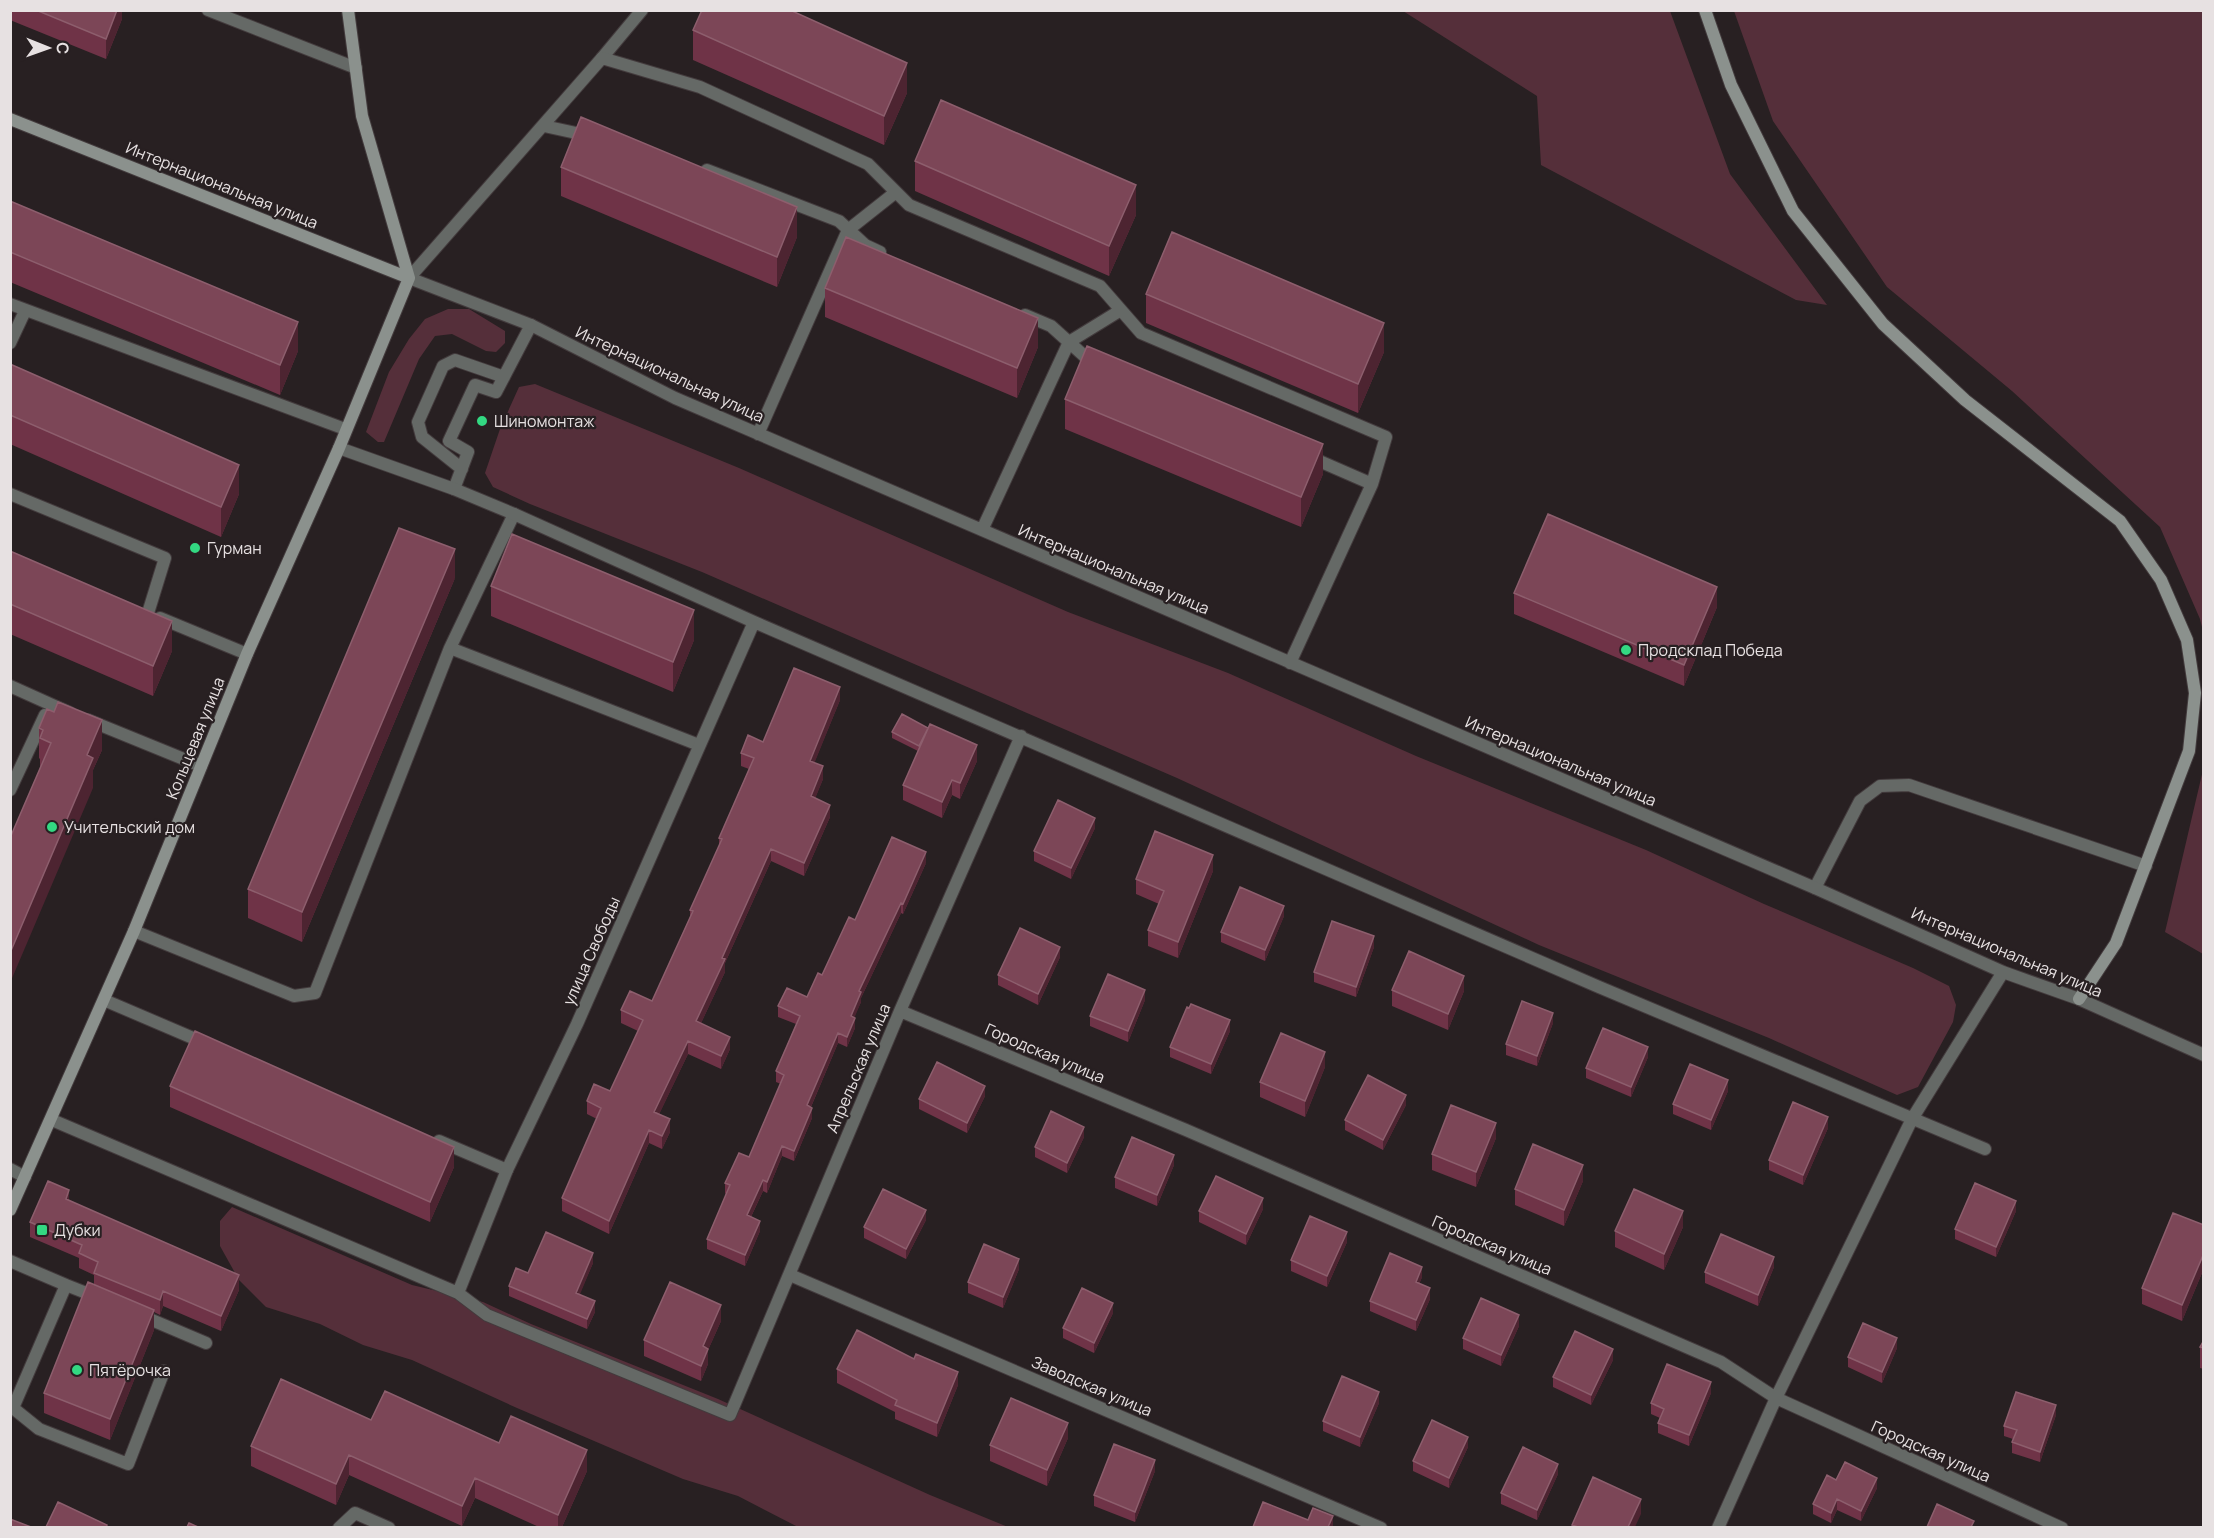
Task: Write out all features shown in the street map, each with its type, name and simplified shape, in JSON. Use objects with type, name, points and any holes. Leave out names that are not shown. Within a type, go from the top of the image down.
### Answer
[{"type":"street","points":[[208,10],[356,68]]},
{"type":"street","points":[[348,10],[362,116],[409,278]]},
{"type":"street","points":[[409,278],[544,126],[642,10]]},
{"type":"street","points":[[1705,10],[1731,85],[1793,211],[1883,324],[1965,400],[2120,521],[2161,580],[2187,640],[2195,693],[2190,751],[2116,943],[2079,999]]},
{"type":"street","points":[[602,58],[700,87],[868,164],[909,205],[1100,286],[1141,333],[1386,437],[1372,484],[1290,663]]},
{"type":"street","name":"Интернациональная улица","points":[[10,119],[531,325],[675,398],[1815,888],[2003,972],[2079,999],[2204,1055]]},
{"type":"street","points":[[544,126],[600,138]]},
{"type":"street","points":[[699,167],[839,221],[865,245],[887,255]]},
{"type":"street","points":[[758,434],[848,230],[896,192]]},
{"type":"street","name":"Кольцевая улица","points":[[10,1210],[52,1120],[134,931],[247,654],[339,448],[409,278]]},
{"type":"street","points":[[10,304],[345,429]]},
{"type":"street","points":[[10,343],[25,310]]},
{"type":"street","points":[[982,530],[1069,342],[1121,310]]},
{"type":"street","points":[[1018,312],[1052,326],[1091,362],[1112,372]]},
{"type":"street","points":[[453,489],[468,452],[449,441],[475,385],[496,392],[531,325]]},
{"type":"street","points":[[462,469],[422,437],[417,422],[443,366],[455,360],[504,377]]},
{"type":"street","points":[[339,448],[514,513],[754,622],[1599,987],[1985,1149]]},
{"type":"street","points":[[1296,451],[1372,484]]},
{"type":"street","points":[[10,494],[165,558],[142,610],[247,654]]},
{"type":"street","points":[[134,931],[294,996],[315,993],[450,648],[514,513]]},
{"type":"street","name":"улица Свободы","points":[[458,1293],[507,1170],[577,1024],[754,622]]},
{"type":"street","points":[[450,648],[699,745]]},
{"type":"street","points":[[10,686],[50,705],[201,766]]},
{"type":"street","points":[[10,790],[50,705]]},
{"type":"street","name":"Апрельская улица","points":[[458,1293],[487,1315],[730,1415],[900,1011],[1021,736]]},
{"type":"street","points":[[1815,888],[1860,801],[1880,786],[1909,785],[2146,866]]},
{"type":"street","points":[[1718,1527],[1776,1398],[1912,1119],[2003,972]]},
{"type":"street","points":[[104,1000],[224,1050]]},
{"type":"street","name":"Городская улица","points":[[900,1011],[1186,1130],[1720,1362],[1776,1398],[2062,1527]]},
{"type":"street","points":[[52,1120],[458,1293]]},
{"type":"street","points":[[431,1137],[507,1170]]},
{"type":"street","points":[[10,1169],[25,1177]]},
{"type":"street","points":[[10,1261],[109,1303]]},
{"type":"street","name":"Заводская улица","points":[[790,1275],[1381,1527]]},
{"type":"street","points":[[66,1285],[12,1407],[39,1429],[128,1464],[164,1371]]},
{"type":"street","points":[[131,1312],[206,1343]]},
{"type":"street","points":[[339,1527],[355,1513],[389,1527]]},
{"type":"shaded area","points":[[1403,11],[1670,11],[1730,174],[1827,305],[1796,300],[1541,165],[1537,96]]},
{"type":"shaded area","points":[[1734,11],[2203,11],[2203,631],[2200,619],[2160,527],[2012,391],[1887,287],[1773,121]]},
{"type":"shaded area","points":[[448,309],[469,309],[505,331],[505,343],[496,352],[486,351],[452,334],[435,336],[419,359],[384,442],[378,442],[366,432],[389,372],[409,339],[425,319]]},
{"type":"shaded area","points":[[535,384],[739,468],[1068,612],[1228,673],[1416,756],[1646,850],[1913,968],[1949,986],[1956,1005],[1953,1022],[1918,1087],[1897,1095],[1769,1038],[1539,945],[1177,778],[702,572],[530,504],[493,487],[485,473],[500,429],[519,387]]},
{"type":"shaded area","points":[[2203,770],[2203,954],[2165,932]]},
{"type":"shaded area","points":[[232,1207],[412,1285],[483,1302],[531,1324],[718,1399],[930,1495],[1008,1527],[798,1527],[738,1496],[683,1479],[412,1360],[363,1345],[320,1324],[266,1307],[239,1280],[220,1246],[220,1221]]},
{"type":"building","points":[[36,10],[117,10],[106,39]]},
{"type":"building","points":[[702,10],[790,10],[907,63],[884,116],[693,30]]},
{"type":"building","points":[[941,100],[1136,185],[1109,246],[915,161]]},
{"type":"building","points":[[581,117],[797,207],[777,257],[561,167]]},
{"type":"building","points":[[10,201],[298,322],[280,365],[10,252]]},
{"type":"building","points":[[1172,232],[1384,323],[1358,384],[1146,294]]},
{"type":"building","points":[[846,237],[1038,318],[1017,368],[825,288]]},
{"type":"building","points":[[1087,346],[1323,444],[1301,497],[1065,399]]},
{"type":"building","points":[[10,364],[239,465],[221,507],[10,415]]},
{"type":"building","points":[[1548,514],[1717,587],[1684,665],[1514,593]]},
{"type":"building","points":[[399,528],[455,549],[302,912],[248,889]]},
{"type":"building","points":[[512,534],[694,610],[673,662],[491,586]]},
{"type":"building","points":[[10,551],[172,621],[153,666],[10,604]]},
{"type":"building","points":[[794,668],[840,687],[810,761],[823,766],[811,796],[830,805],[804,863],[771,849],[722,958],[725,959],[696,1021],[730,1037],[721,1056],[688,1041],[654,1112],[670,1119],[662,1136],[649,1130],[609,1221],[562,1198],[601,1108],[587,1101],[594,1084],[610,1091],[643,1020],[621,1010],[630,991],[652,1001],[693,911],[690,910],[722,839],[719,838],[754,758],[741,753],[748,735],[763,742]]},
{"type":"building","name":"Учительский дом","points":[[58,702],[102,720],[87,755],[93,758],[10,953],[10,838],[51,743],[40,738],[43,730],[39,728],[47,709],[54,712]]},
{"type":"building","points":[[902,714],[928,728],[919,746],[892,732]]},
{"type":"building","points":[[930,724],[977,745],[960,783],[952,780],[942,802],[903,785]]},
{"type":"building","points":[[1058,800],[1095,818],[1071,868],[1034,851]]},
{"type":"building","points":[[1155,831],[1213,855],[1178,942],[1148,930],[1164,891],[1136,879]]},
{"type":"building","points":[[892,837],[926,852],[903,904],[901,903],[859,991],[861,992],[851,1016],[855,1018],[847,1037],[838,1033],[807,1105],[812,1108],[794,1151],[782,1146],[767,1182],[763,1180],[747,1215],[760,1221],[745,1255],[707,1239],[730,1185],[725,1183],[739,1153],[749,1157],[784,1075],[776,1071],[800,1016],[778,1006],[787,988],[807,997],[818,973],[822,975],[849,917],[855,920]]},
{"type":"building","points":[[1240,887],[1284,906],[1265,950],[1221,932]]},
{"type":"building","points":[[1332,921],[1374,936],[1356,987],[1314,972]]},
{"type":"building","points":[[1020,928],[1060,947],[1038,994],[998,975]]},
{"type":"building","points":[[1409,951],[1464,976],[1448,1014],[1392,990]]},
{"type":"building","points":[[1108,974],[1145,990],[1128,1031],[1090,1016]]},
{"type":"building","points":[[1522,1001],[1553,1013],[1537,1056],[1506,1044]]},
{"type":"building","points":[[1191,1004],[1230,1020],[1211,1064],[1170,1047],[1187,1007],[1189,1008]]},
{"type":"building","points":[[1603,1028],[1648,1047],[1631,1087],[1586,1068]]},
{"type":"building","points":[[195,1031],[454,1147],[430,1202],[170,1086]]},
{"type":"building","points":[[1281,1033],[1325,1052],[1305,1101],[1260,1082]]},
{"type":"building","points":[[937,1062],[985,1086],[967,1123],[919,1099]]},
{"type":"building","points":[[1690,1064],[1728,1080],[1711,1120],[1673,1104]]},
{"type":"building","points":[[1368,1075],[1406,1095],[1383,1140],[1345,1120]]},
{"type":"building","points":[[1793,1102],[1828,1117],[1803,1175],[1769,1160]]},
{"type":"building","points":[[1451,1105],[1496,1123],[1476,1172],[1432,1154]]},
{"type":"building","points":[[1051,1111],[1084,1127],[1067,1163],[1035,1147]]},
{"type":"building","points":[[1132,1137],[1174,1155],[1157,1195],[1115,1177]]},
{"type":"building","points":[[1533,1144],[1583,1165],[1564,1210],[1515,1189]]},
{"type":"building","points":[[1216,1176],[1263,1198],[1246,1234],[1199,1211]]},
{"type":"building","points":[[48,1181],[69,1190],[66,1199],[239,1275],[221,1316],[163,1291],[160,1300],[94,1273],[98,1262],[79,1253],[82,1245],[30,1222]]},
{"type":"building","points":[[1975,1183],[2016,1201],[1996,1247],[1955,1229]]},
{"type":"building","points":[[883,1189],[926,1210],[906,1249],[864,1227]]},
{"type":"building","points":[[1634,1189],[1683,1211],[1664,1254],[1615,1231]]},
{"type":"building","points":[[2173,1213],[2204,1225],[2204,1253],[2182,1305],[2142,1288]]},
{"type":"building","points":[[1310,1216],[1347,1232],[1327,1276],[1291,1260]]},
{"type":"building","points":[[546,1232],[593,1253],[576,1293],[595,1301],[587,1319],[509,1286],[516,1268],[528,1273]]},
{"type":"building","points":[[1721,1234],[1774,1257],[1758,1295],[1705,1272]]},
{"type":"building","points":[[984,1244],[1019,1259],[1003,1297],[968,1282]]},
{"type":"building","points":[[1390,1253],[1422,1267],[1416,1282],[1430,1288],[1416,1320],[1370,1301]]},
{"type":"building","points":[[88,1282],[154,1310],[110,1419],[44,1393]]},
{"type":"building","points":[[670,1282],[721,1305],[703,1346],[708,1349],[701,1366],[644,1340]]},
{"type":"building","points":[[1082,1288],[1113,1303],[1094,1343],[1063,1328]]},
{"type":"building","points":[[1481,1298],[1519,1315],[1501,1355],[1463,1338]]},
{"type":"building","points":[[1863,1323],[1897,1338],[1882,1372],[1848,1357]]},
{"type":"building","points":[[857,1330],[914,1359],[916,1354],[958,1372],[937,1423],[895,1405],[897,1400],[837,1369]]},
{"type":"building","points":[[1575,1331],[1613,1349],[1591,1395],[1553,1377]]},
{"type":"building","points":[[1667,1364],[1711,1382],[1689,1435],[1658,1423],[1664,1409],[1651,1403]]},
{"type":"building","points":[[1342,1376],[1379,1392],[1360,1437],[1323,1421]]},
{"type":"building","points":[[281,1379],[371,1420],[385,1391],[499,1443],[511,1416],[587,1450],[558,1515],[475,1478],[462,1506],[349,1455],[336,1484],[251,1446]]},
{"type":"building","points":[[2016,1392],[2056,1405],[2040,1452],[2012,1442],[2017,1430],[2004,1426]]},
{"type":"building","points":[[1011,1398],[1068,1423],[1047,1470],[990,1445]]},
{"type":"building","points":[[1432,1420],[1468,1437],[1449,1478],[1413,1461]]},
{"type":"building","points":[[1114,1444],[1155,1460],[1135,1512],[1094,1495]]},
{"type":"building","points":[[1523,1447],[1558,1464],[1537,1510],[1501,1493]]},
{"type":"building","points":[[1845,1462],[1877,1478],[1861,1511],[1837,1499],[1831,1513],[1813,1504],[1827,1475],[1836,1480]]},
{"type":"building","points":[[1593,1477],[1641,1499],[1628,1527],[1572,1525]]},
{"type":"building","points":[[58,1502],[107,1525],[106,1527],[46,1527]]},
{"type":"building","points":[[1263,1502],[1308,1520],[1313,1508],[1333,1516],[1328,1527],[1253,1527]]},
{"type":"building","points":[[1937,1504],[1974,1521],[1971,1527],[1927,1527]]},
{"type":"building","points":[[10,1519],[31,1527],[10,1527]]},
{"type":"place","name":"Шиномонтаж","points":[[482,421]]},
{"type":"place","name":"Гурман","points":[[195,548]]},
{"type":"place","name":"Продсклад Победа","points":[[1626,650]]},
{"type":"place","name":"Учительский дом","points":[[52,827]]},
{"type":"place","name":"Дубки","points":[[42,1230]]},
{"type":"place","name":"Пятёрочка","points":[[77,1370]]}]
